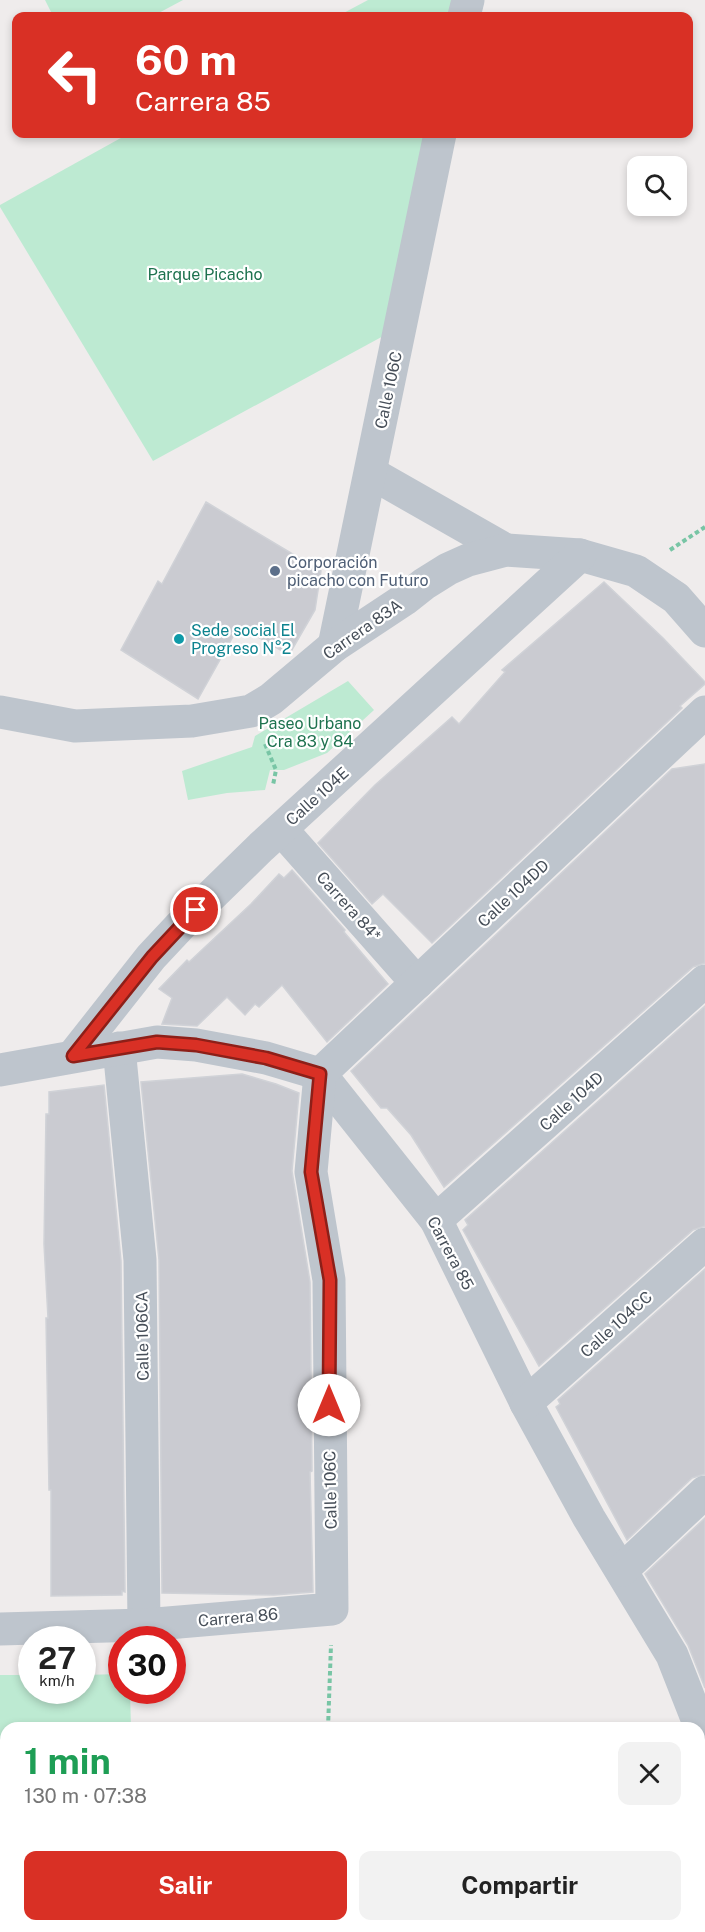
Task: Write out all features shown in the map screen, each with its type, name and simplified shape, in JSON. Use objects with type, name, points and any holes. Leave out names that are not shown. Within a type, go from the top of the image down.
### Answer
[{"type":"street","name":"Calle 106C","points":[[334,646],[439,138]]},
{"type":"street","points":[[371,473],[506,550]]},
{"type":"street","name":"Carrera 83A","points":[[0,712],[75,726],[192,720],[251,711],[271,699],[334,646],[448,569],[468,560],[506,550],[580,555],[636,572],[676,598],[705,631]]},
{"type":"street","name":"Calle 104E","points":[[73,1056],[152,957],[180,926],[281,829],[580,555]]},
{"type":"street","name":"Calle 104DD","points":[[320,1074],[705,712]]},
{"type":"street","name":"Carrera 84*","points":[[281,829],[417,982]]},
{"type":"street","name":"Calle 104D","points":[[436,1220],[705,981]]},
{"type":"street","points":[[0,1070],[157,1042],[196,1045],[266,1058],[320,1074]]},
{"type":"street","name":"Calle 106CA","points":[[120,1048],[140,1260],[144,1625]]},
{"type":"street","name":"Calle 106C","points":[[320,1074],[311,1172],[330,1280],[332,1609]]},
{"type":"street","name":"Carrera 85","points":[[320,1074],[436,1220],[526,1403],[589,1518],[672,1655],[698,1722]]},
{"type":"street","name":"Calle 104CC","points":[[526,1403],[705,1244]]},
{"type":"street","points":[[622,1570],[705,1492]]},
{"type":"street","name":"Carrera 86","points":[[0,1629],[144,1625],[332,1609]]},
{"type":"path","points":[[328,1722],[332,1609]]},
{"type":"green space","points":[[45,0],[183,0],[160,12],[51,12]]},
{"type":"green space","points":[[368,0],[458,0],[455,12],[346,12]]},
{"type":"green space","name":"Parque Picacho","points":[[121,138],[429,138],[387,334],[153,461],[0,205]]},
{"type":"green space","name":"Paseo Urbano Cra 83 y 84","points":[[348,681],[374,710],[327,753],[284,770],[270,770],[265,790],[227,793],[188,800],[182,771],[252,747],[255,736]]},
{"type":"green space","points":[[108,1674],[108,1704],[130,1704],[131,1722],[0,1722],[0,1675],[18,1675],[18,1704],[96,1704],[96,1675]]},
{"type":"building","points":[[206,502],[321,571],[315,610],[289,655],[239,626],[198,699],[121,650],[158,581],[162,584]]},
{"type":"building","points":[[604,582],[663,638],[705,684],[432,943],[383,894],[372,904],[318,843],[375,785],[452,717],[459,724],[505,672],[502,670]]},
{"type":"building","points":[[705,764],[705,963],[693,967],[444,1187],[411,1135],[387,1108],[381,1108],[351,1071],[672,769]]},
{"type":"building","points":[[292,870],[345,930],[344,932],[388,984],[327,1042],[282,985],[259,1007],[255,1004],[245,1015],[227,997],[197,1026],[162,1024],[172,998],[159,989],[187,960],[189,962],[251,904],[279,874],[284,878]]},
{"type":"building","points":[[705,1006],[705,1226],[693,1230],[539,1366],[463,1230],[468,1225],[465,1220]]},
{"type":"building","points":[[242,1074],[299,1093],[292,1171],[310,1282],[312,1471],[310,1472],[313,1592],[274,1595],[162,1593],[159,1260],[141,1082]]},
{"type":"building","points":[[104,1085],[121,1261],[125,1592],[122,1591],[122,1595],[51,1596],[51,1490],[49,1490],[46,1318],[48,1318],[44,1244],[46,1114],[49,1114],[49,1092]]},
{"type":"building","points":[[705,1269],[705,1474],[692,1478],[627,1540],[556,1407],[560,1404],[558,1400]]},
{"type":"building","points":[[705,1518],[705,1688],[688,1645],[645,1574]]},
{"type":"place","name":"Corporación picacho con Futuro","points":[[275,571]]},
{"type":"place","name":"Sede social El Progreso N°2","points":[[179,639]]},
{"type":"route","points":[[196,910],[152,957],[73,1056],[157,1042],[196,1045],[266,1058],[320,1074],[311,1172],[330,1280],[329,1405]]}]
